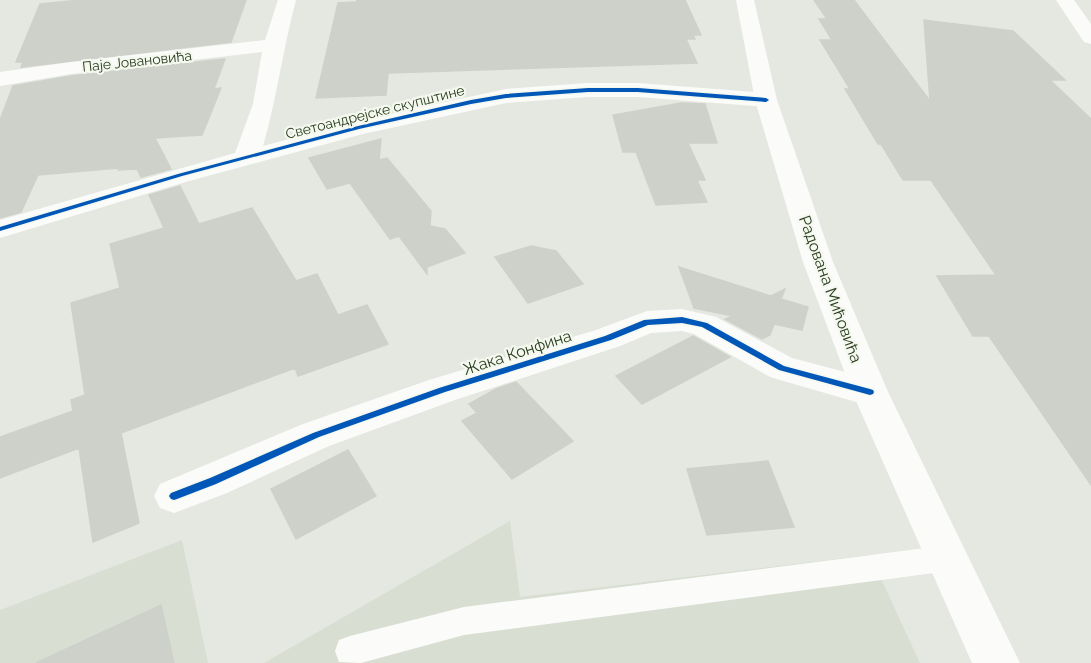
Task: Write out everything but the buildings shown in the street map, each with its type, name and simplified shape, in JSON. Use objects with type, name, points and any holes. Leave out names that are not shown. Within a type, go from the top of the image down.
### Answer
[{"type":"street","points":[[246,158],[264,104],[274,45],[287,0]]},
{"type":"street","name":"Радована Мићовића","points":[[745,0],[766,100],[818,262],[870,392],[996,663]]},
{"type":"street","points":[[1065,0],[1091,38]]},
{"type":"street","name":"Паје Јовановића","points":[[0,79],[71,68],[274,45]]},
{"type":"street","name":"Светоандрејске скупштине","points":[[0,229],[180,175],[442,108],[506,96],[588,90],[638,90],[766,100]]},
{"type":"street","name":"Жака Конфина","points":[[174,496],[213,482],[327,431],[442,390],[608,338],[647,322],[682,320],[704,325],[782,368],[870,392]]},
{"type":"lane","points":[[350,651],[464,621],[949,558]]},
{"type":"shaded area","points":[[510,521],[520,597],[870,555],[920,663],[264,663]]},
{"type":"shaded area","points":[[182,540],[208,663],[0,663],[0,610]]},
{"type":"cycle path","points":[[0,229],[180,175],[358,128],[506,96],[588,90],[638,90],[766,100]]},
{"type":"cycle path","points":[[174,496],[316,435],[442,390],[608,338],[647,322],[682,320],[704,325],[782,368],[870,392]]}]
